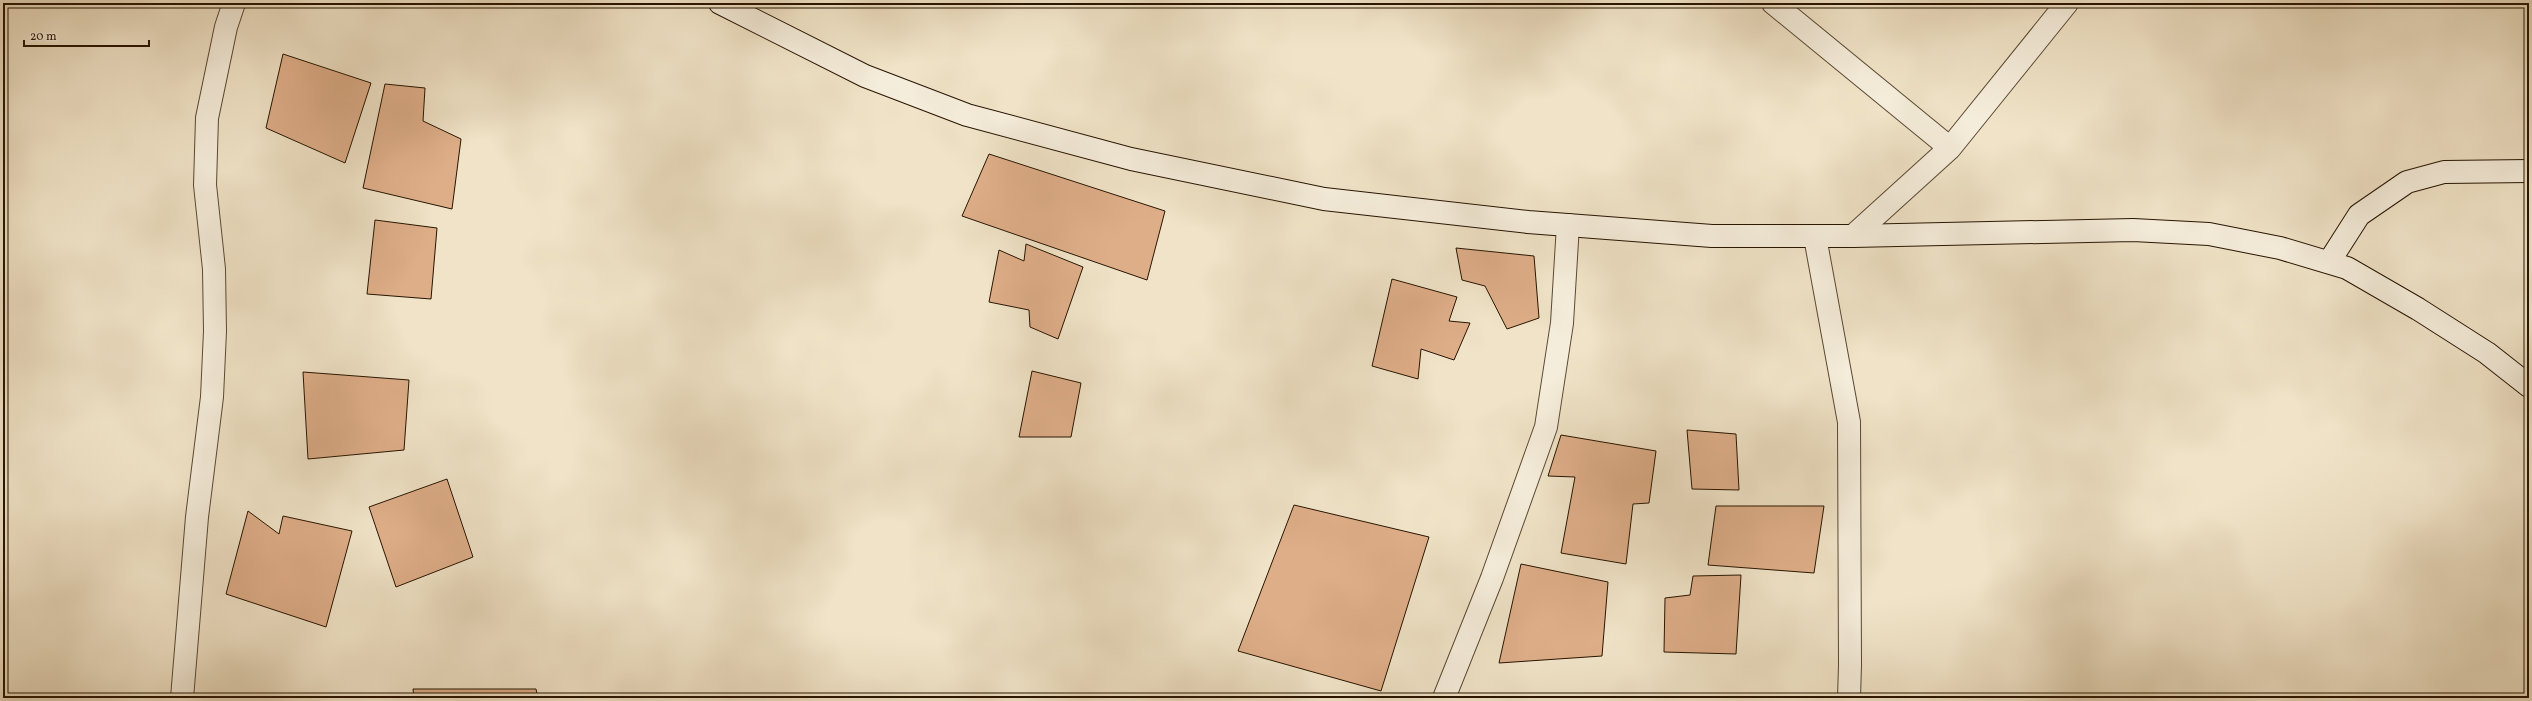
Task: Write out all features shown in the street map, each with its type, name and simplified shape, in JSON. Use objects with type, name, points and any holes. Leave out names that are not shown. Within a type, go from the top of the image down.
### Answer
[{"type":"street","points":[[182,698],[197,517],[212,398],[214,269],[205,185],[206,118],[226,27],[234,3]]},
{"type":"street","points":[[720,3],[865,76],[967,115],[1131,159],[1324,199],[1568,225],[1712,236],[1815,237],[2133,230],[2209,234],[2280,248],[2347,268],[2418,309],[2487,353],[2529,386]]},
{"type":"street","points":[[1773,3],[1950,148]]},
{"type":"street","points":[[1853,236],[1950,148],[2067,3]]},
{"type":"street","points":[[2329,262],[2359,214],[2407,182],[2444,172],[2529,171]]},
{"type":"street","points":[[1444,698],[1492,578],[1546,427],[1562,323],[1568,225]]},
{"type":"street","points":[[1815,237],[1849,422],[1850,665],[1848,698]]},
{"type":"building","points":[[283,54],[371,83],[345,163],[266,128]]},
{"type":"building","points":[[385,84],[425,88],[423,121],[461,139],[452,209],[363,188]]},
{"type":"building","points":[[989,154],[1165,211],[1147,280],[962,216]]},
{"type":"building","points":[[375,220],[437,228],[431,299],[367,294]]},
{"type":"building","points":[[1026,244],[1083,267],[1058,339],[1030,327],[1029,310],[989,302],[999,250],[1024,261]]},
{"type":"building","points":[[1456,248],[1534,256],[1539,318],[1507,329],[1485,286],[1462,280]]},
{"type":"building","points":[[1392,279],[1457,297],[1449,321],[1470,323],[1454,360],[1421,349],[1418,379],[1372,366]]},
{"type":"building","points":[[1032,371],[1081,383],[1071,437],[1019,437]]},
{"type":"building","points":[[303,372],[409,380],[404,450],[308,459]]},
{"type":"building","points":[[1687,430],[1736,434],[1739,490],[1692,489]]},
{"type":"building","points":[[1561,435],[1656,451],[1649,503],[1633,504],[1626,564],[1561,553],[1575,477],[1548,476]]},
{"type":"building","points":[[447,479],[473,557],[396,587],[369,507]]},
{"type":"building","points":[[1294,505],[1429,537],[1381,691],[1238,651]]},
{"type":"building","points":[[1716,506],[1824,506],[1814,573],[1708,565]]},
{"type":"building","points":[[248,511],[279,534],[283,516],[352,531],[326,627],[226,594]]},
{"type":"building","points":[[1521,564],[1608,582],[1602,656],[1499,663]]},
{"type":"building","points":[[1741,575],[1736,654],[1664,652],[1665,598],[1690,595],[1693,576]]},
{"type":"building","points":[[413,689],[536,689],[538,698],[414,698]]}]
